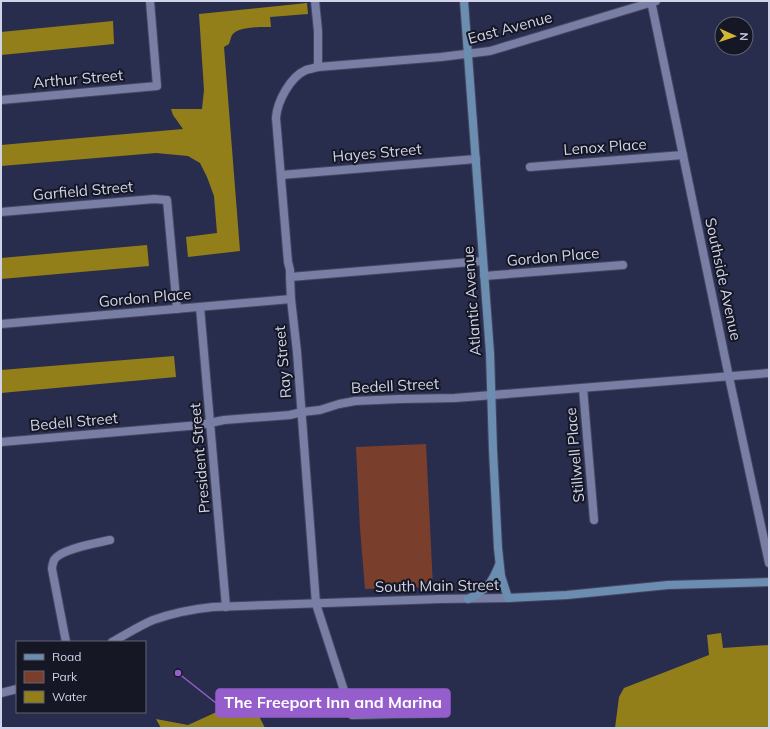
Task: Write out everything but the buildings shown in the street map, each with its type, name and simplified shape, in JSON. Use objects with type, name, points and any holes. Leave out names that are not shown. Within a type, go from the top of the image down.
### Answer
[{"type":"main road","name":"Atlantic Avenue","points":[[464,1],[490,353],[499,564],[508,598]]},
{"type":"main road","points":[[468,599],[486,588],[491,583],[499,564]]},
{"type":"main road","name":"South Main Street","points":[[508,598],[567,595],[668,586],[769,582]]},
{"type":"street","name":"Arthur Street","points":[[1,100],[157,86],[150,1]]},
{"type":"street","points":[[315,1],[318,31],[318,67]]},
{"type":"street","name":"East Avenue","points":[[318,67],[490,51],[653,1]]},
{"type":"street","name":"Southside Avenue","points":[[653,1],[683,155],[769,563]]},
{"type":"street","name":"Ray Street","points":[[318,67],[300,73],[285,91],[276,112],[288,262],[290,270],[291,299],[302,412],[316,604],[352,715],[437,713]]},
{"type":"street","name":"Lenox Place","points":[[530,167],[683,155]]},
{"type":"street","name":"Hayes Street","points":[[281,175],[476,159]]},
{"type":"street","name":"Garfield Street","points":[[1,212],[154,199],[167,200],[177,309]]},
{"type":"street","points":[[290,277],[483,260]]},
{"type":"street","name":"Gordon Place","points":[[484,276],[623,265]]},
{"type":"street","name":"Gordon Place","points":[[1,324],[291,299]]},
{"type":"street","name":"President Street","points":[[200,307],[226,607]]},
{"type":"street","name":"Bedell Street","points":[[1,442],[200,425],[224,420],[290,415],[320,410],[355,401],[454,398],[769,373]]},
{"type":"street","name":"Stillwell Place","points":[[583,388],[594,520]]},
{"type":"street","points":[[66,641],[53,578],[52,569],[55,558],[67,550],[110,540]]},
{"type":"street","name":"South Main Street","points":[[114,641],[152,621],[172,614],[213,607],[431,599],[508,598]]},
{"type":"street","points":[[1,693],[16,689]]},
{"type":"green space","points":[[426,444],[433,587],[365,589],[356,447]]},
{"type":"water","points":[[307,3],[308,14],[270,17],[271,27],[239,30],[232,35],[229,44],[224,47],[240,251],[188,257],[186,237],[217,233],[214,196],[207,177],[200,163],[188,156],[156,153],[1,166],[1,145],[183,129],[173,115],[171,109],[202,109],[204,90],[199,14]]},
{"type":"water","points":[[113,21],[114,44],[1,55],[1,32]]},
{"type":"water","points":[[147,245],[149,266],[1,279],[1,258]]},
{"type":"water","points":[[174,356],[176,377],[1,393],[1,370]]},
{"type":"water","points":[[721,633],[723,648],[769,645],[769,728],[615,728],[619,697],[624,688],[709,655],[707,635]]},
{"type":"water","points":[[232,705],[258,714],[265,728],[161,728],[156,719],[188,725]]},
{"type":"place","name":"The Freeport Inn and Marina","points":[[178,673]]}]
